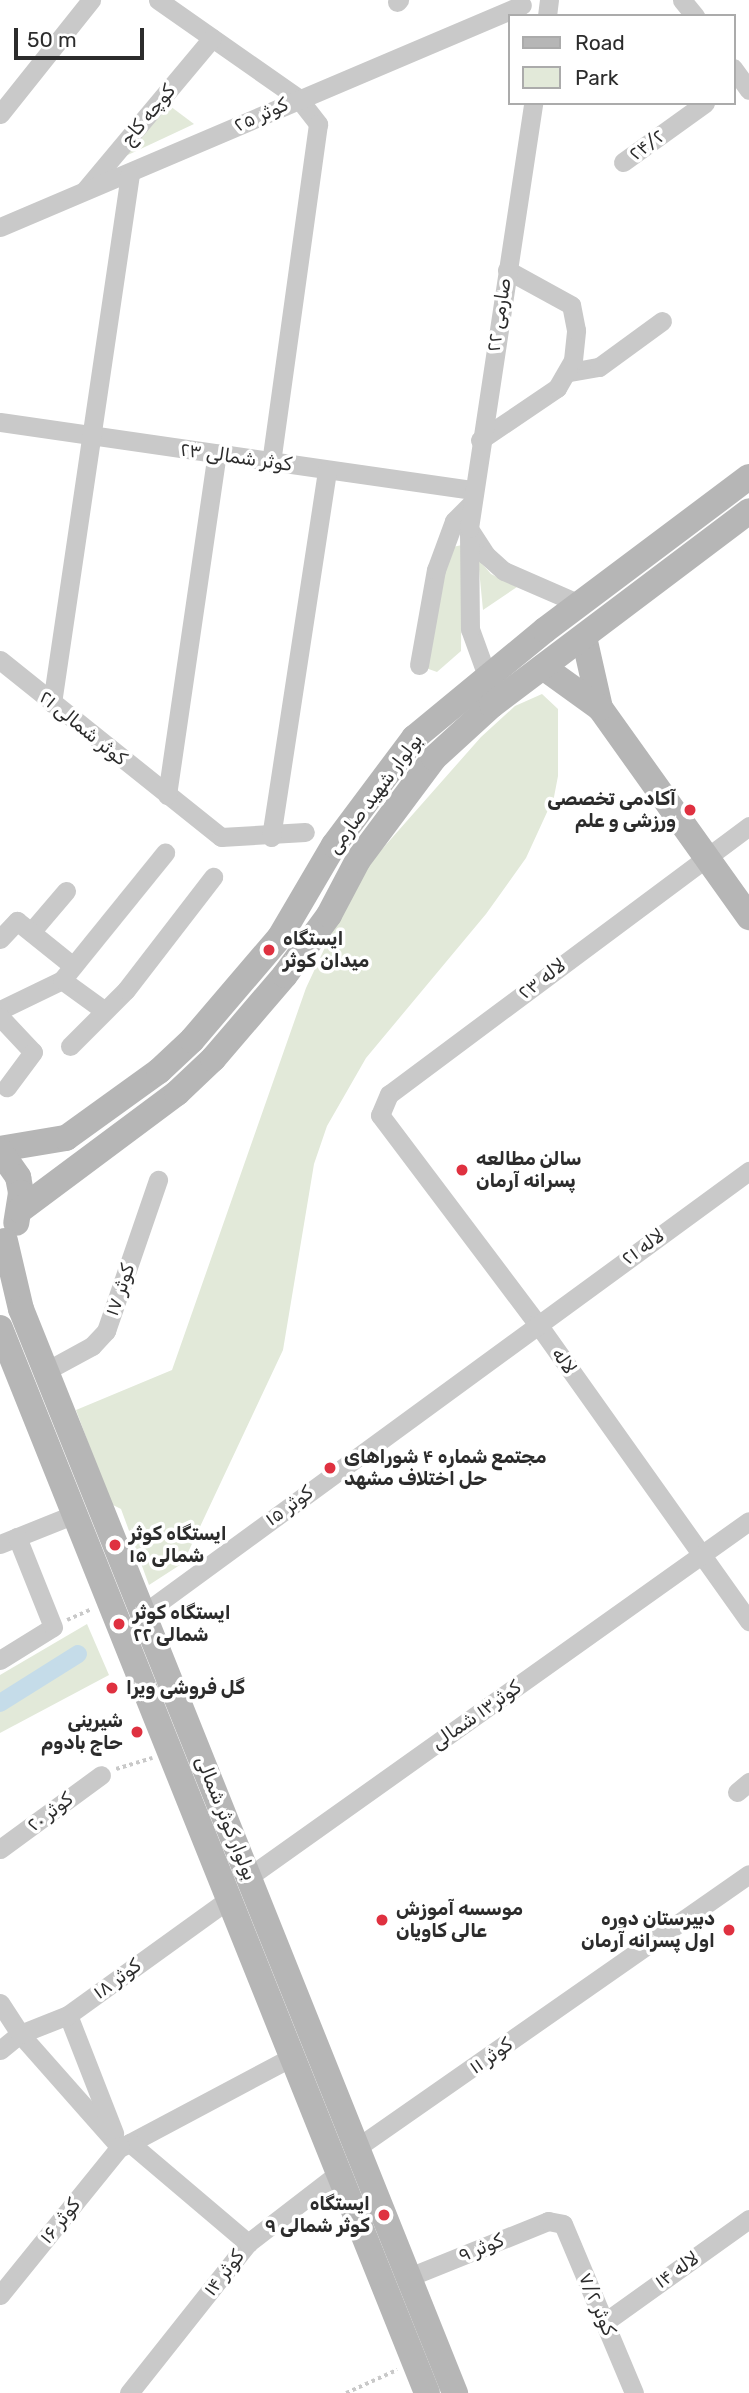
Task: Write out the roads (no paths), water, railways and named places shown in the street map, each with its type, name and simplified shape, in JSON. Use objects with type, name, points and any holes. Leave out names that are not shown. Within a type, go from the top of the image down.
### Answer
[{"type":"street","points":[[0,114],[91,0]]},
{"type":"street","points":[[158,0],[298,98],[318,124],[271,462]]},
{"type":"street","name":"کوثر ۲۵","points":[[0,228],[130,174],[298,98],[523,5]]},
{"type":"street","name":"کوچه کاج","points":[[83,192],[212,38]]},
{"type":"street","name":"صارمی ۲۲","points":[[487,676],[470,629],[469,528],[480,440],[533,105]]},
{"type":"street","name":"۲۴/۲","points":[[623,162],[702,105]]},
{"type":"street","points":[[52,704],[130,174]]},
{"type":"street","points":[[480,440],[557,388],[570,372],[576,330],[571,305],[506,270]]},
{"type":"street","points":[[570,372],[599,366],[662,321]]},
{"type":"street","name":"کوثر شمالی ۲۳","points":[[0,422],[327,470],[472,497]]},
{"type":"street","points":[[167,795],[217,454]]},
{"type":"street","points":[[271,837],[327,470]]},
{"type":"street","name":"بولوار شهید صارمی","points":[[0,1150],[66,1138],[159,1071],[192,1040],[280,937],[334,845],[414,738],[487,676],[749,477]]},
{"type":"street","points":[[419,665],[436,570],[454,521],[472,497]]},
{"type":"street","name":"بولوار شهید صارمی","points":[[20,1210],[177,1093],[213,1059],[285,975],[328,915],[358,860],[434,758],[492,705],[749,511]]},
{"type":"street","points":[[469,528],[486,555],[504,571],[580,604]]},
{"type":"street","points":[[584,636],[600,708]]},
{"type":"street","name":"کوثر شمالی ۲۱","points":[[0,660],[221,837],[271,837],[305,832]]},
{"type":"street","points":[[543,667],[600,708],[749,917]]},
{"type":"street","name":"لاله ۲۳","points":[[381,1104],[749,825]]},
{"type":"street","points":[[0,1010],[68,973],[164,853]]},
{"type":"street","points":[[70,1046],[102,1009],[126,990],[213,877]]},
{"type":"street","points":[[31,932],[66,891]]},
{"type":"street","points":[[0,939],[18,921],[102,1009]]},
{"type":"street","points":[[0,1017],[33,1052],[7,1087]]},
{"type":"street","name":"لاله","points":[[381,1104],[380,1115],[537,1323],[749,1620]]},
{"type":"street","points":[[0,1150],[18,1177],[20,1210],[3,1243]]},
{"type":"street","name":"لاله ۲۱","points":[[537,1323],[749,1171]]},
{"type":"street","name":"کوثر ۱۷","points":[[46,1371],[92,1346],[106,1331],[158,1180]]},
{"type":"street","name":"بولوار کوثر شمالی","points":[[3,1243],[21,1309],[250,1876],[355,2149],[455,2393]]},
{"type":"street","name":"کوثر ۱۵","points":[[143,1614],[537,1323]]},
{"type":"street","name":"بولوار کوثر شمالی","points":[[0,1328],[427,2393]]},
{"type":"street","points":[[0,1660],[53,1627],[9,1541],[75,1514]]},
{"type":"street","name":"کوثر۱۳ شمالی","points":[[250,1876],[749,1521]]},
{"type":"street","name":"کوثر ۲۰","points":[[0,1849],[101,1774]]},
{"type":"street","name":"کوثر ۱۱","points":[[355,2149],[749,1874]]},
{"type":"street","name":"کوثر ۱۸","points":[[0,2050],[20,2034],[68,2015],[229,1899]]},
{"type":"street","points":[[0,2003],[20,2034],[125,2145],[248,2243]]},
{"type":"street","points":[[68,2015],[125,2145]]},
{"type":"street","name":"کوثر ۱۶","points":[[0,2295],[125,2145],[292,2057]]},
{"type":"street","name":"کوثر ۱۴","points":[[129,2393],[248,2243],[339,2173]]},
{"type":"street","name":"لاله ۱۴","points":[[605,2322],[749,2219]]},
{"type":"street","name":"کوثر ۹","points":[[409,2277],[554,2221]]},
{"type":"street","name":"کوثر ۷/۲","points":[[554,2221],[563,2224],[634,2393]]},
{"type":"street","points":[[401,2327],[419,2327],[426,2320]]},
{"type":"waterway","points":[[0,1703],[78,1654]]},
{"type":"place","name":"آکادمی تخصصی ورزشی و علم","points":[[690,810]]},
{"type":"place","name":"ایستگاه میدان کوثر","points":[[269,950]]},
{"type":"place","name":"سالن مطالعه پسرانه آرمان","points":[[462,1170]]},
{"type":"place","name":"مجتمع شماره ۴ شوراهای حل اختلاف مشهد","points":[[330,1468]]},
{"type":"place","name":"ایستگاه کوثر شمالی ۱۵","points":[[115,1545]]},
{"type":"place","name":"ایستگاه کوثر شمالی ۲۲","points":[[119,1624]]},
{"type":"place","name":"گل فروشی ویرا","points":[[112,1688]]},
{"type":"place","name":"شیرینی حاج بادوم","points":[[137,1732]]},
{"type":"place","name":"موسسه آموزش عالی کاویان","points":[[382,1920]]},
{"type":"place","name":"دبیرستان دوره اول پسرانه آرمان","points":[[729,1930]]},
{"type":"place","name":"ایستگاه کوثر شمالی ۹","points":[[384,2215]]}]
